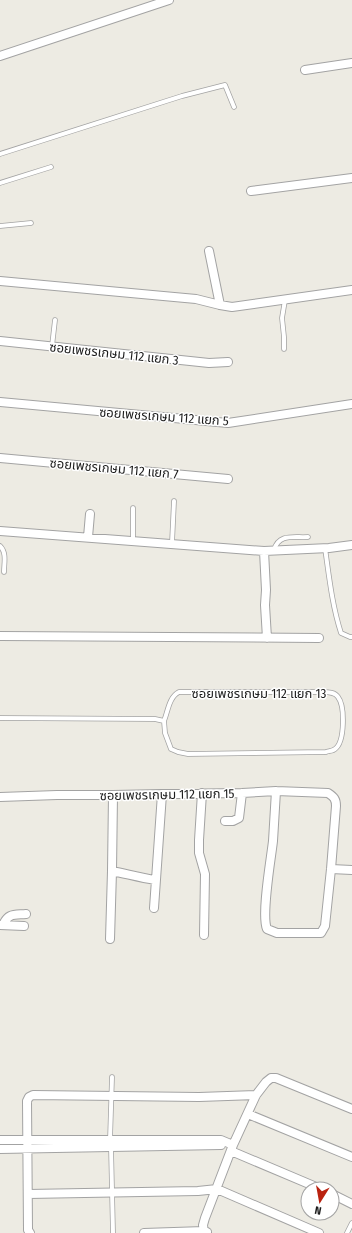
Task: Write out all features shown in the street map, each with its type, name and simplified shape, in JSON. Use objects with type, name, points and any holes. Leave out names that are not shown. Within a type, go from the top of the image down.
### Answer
[{"type":"street","points":[[0,56],[170,0]]},
{"type":"street","points":[[305,70],[352,63]]},
{"type":"street","points":[[251,191],[352,178]]},
{"type":"street","points":[[210,251],[220,306]]},
{"type":"street","points":[[0,281],[196,300],[220,306],[232,307],[352,290]]},
{"type":"street","name":"ซอยเพชรเกษม 112 แยก 3","points":[[0,341],[209,363],[228,362]]},
{"type":"street","name":"ซอยเพชรเกษม 112 แยก 5","points":[[0,402],[228,423],[352,404]]},
{"type":"street","name":"ซอยเพชรเกษม 112 แยก 7","points":[[0,458],[228,479]]},
{"type":"street","points":[[88,537],[90,514]]},
{"type":"street","points":[[0,531],[264,551],[352,545]]},
{"type":"street","points":[[264,551],[266,585],[264,605],[267,638]]},
{"type":"street","points":[[0,636],[319,638]]},
{"type":"street","points":[[276,791],[273,840],[265,917],[267,929],[277,932],[321,933],[325,926],[331,869],[352,870]]},
{"type":"street","name":"ซอยเพชรเกษม 112 แยก 15","points":[[0,797],[56,795],[113,796],[276,791],[328,793],[336,800],[331,869]]},
{"type":"street","points":[[202,793],[198,840],[199,853],[205,874],[204,935]]},
{"type":"street","points":[[226,821],[233,821],[239,818],[242,793]]},
{"type":"street","points":[[154,908],[162,794]]},
{"type":"street","points":[[110,939],[113,796]]},
{"type":"street","points":[[112,871],[129,874],[143,879],[155,880]]},
{"type":"street","points":[[2,925],[9,916],[26,914]]},
{"type":"street","points":[[2,925],[24,926]]},
{"type":"street","points":[[144,1233],[206,1232],[203,1225],[205,1218],[217,1190],[231,1146],[256,1095],[271,1078],[276,1078],[352,1109]]},
{"type":"street","points":[[30,1233],[28,1230],[29,1097],[33,1095],[199,1097],[256,1095]]},
{"type":"street","points":[[248,1114],[352,1158]]},
{"type":"street","points":[[0,1140],[231,1146],[304,1181]]},
{"type":"street","points":[[0,1148],[111,1144]]},
{"type":"street","points":[[28,1194],[217,1190],[319,1233]]},
{"type":"street","points":[[340,1198],[352,1204]]},
{"type":"lane","points":[[0,154],[182,96],[224,85],[234,107]]},
{"type":"lane","points":[[0,183],[51,167]]},
{"type":"lane","points":[[0,226],[31,223]]},
{"type":"lane","points":[[284,349],[282,318],[285,299]]},
{"type":"lane","points":[[52,346],[55,320]]},
{"type":"lane","points":[[172,543],[174,501]]},
{"type":"lane","points":[[132,508],[132,540]]},
{"type":"lane","points":[[273,551],[280,539],[308,537]]},
{"type":"lane","points":[[0,546],[5,556],[4,572]]},
{"type":"lane","points":[[325,548],[330,587],[341,633],[352,637]]},
{"type":"lane","name":"ซอยเพชรเกษม 112 แยก 13","points":[[179,692],[332,693],[338,696],[343,719],[342,737],[335,750],[308,753],[188,754],[178,752],[171,749],[168,743],[164,721],[172,698],[179,692]]},
{"type":"lane","points":[[0,718],[155,719],[164,721]]},
{"type":"lane","points":[[112,1077],[111,1144],[113,1233]]},
{"type":"lane","points":[[348,1233],[352,1223]]}]
